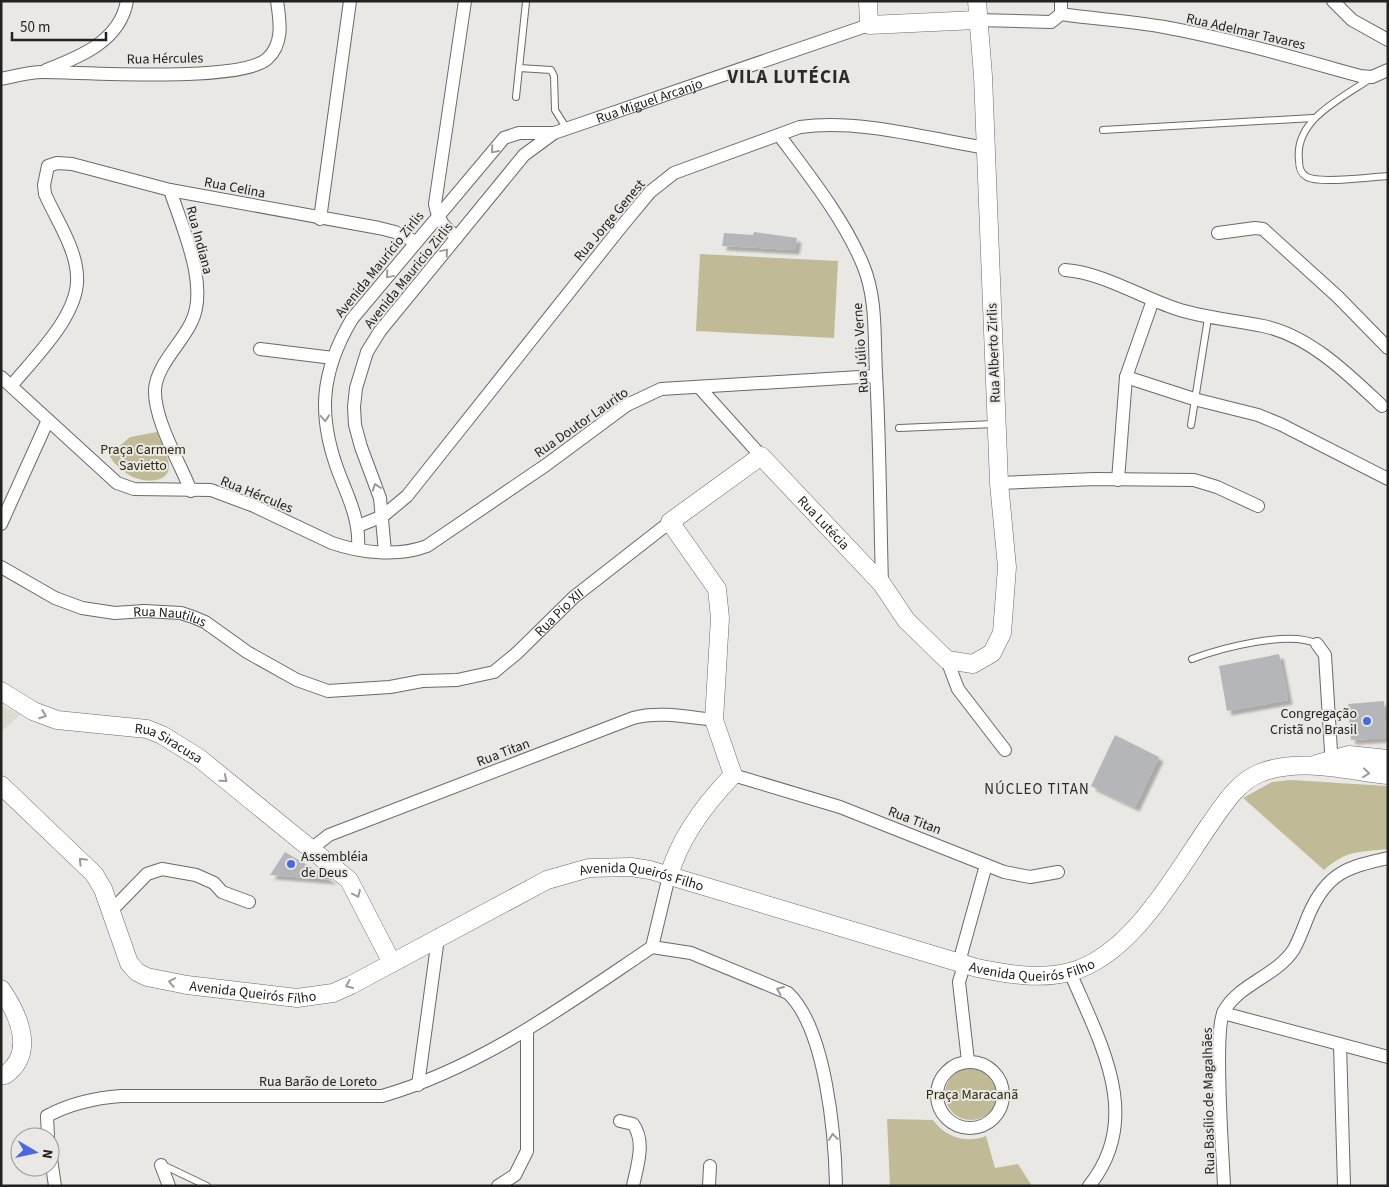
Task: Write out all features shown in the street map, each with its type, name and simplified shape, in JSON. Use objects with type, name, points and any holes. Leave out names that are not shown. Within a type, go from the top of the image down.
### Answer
[{"type":"main road","points":[[868,1],[869,25]]},
{"type":"main road","name":"Rua Alberto Zirlis","points":[[947,660],[973,664],[985,659],[992,653],[1002,633],[1007,567],[998,483],[983,76],[976,1]]},
{"type":"main road","name":"Rua Miguel Arcanjo","points":[[869,25],[977,20]]},
{"type":"main road","name":"Rua Lutécia","points":[[761,456],[882,584],[906,620],[947,660]]},
{"type":"main road","name":"Rua Pio XII","points":[[670,522],[761,456]]},
{"type":"main road","points":[[669,876],[672,864],[689,834],[722,787],[733,775],[714,720],[720,618],[717,589],[670,522]]},
{"type":"main road","name":"Rua Siracusa","points":[[1,691],[33,711],[57,720],[130,726],[162,735],[199,758],[349,880],[392,963]]},
{"type":"main road","name":"Avenida Queirós Filho","points":[[1332,764],[1349,755],[1388,759]]},
{"type":"main road","name":"Avenida Queirós Filho","points":[[1,785],[94,874],[103,889],[129,963],[137,972],[147,977],[188,985],[297,998],[315,996],[351,985],[547,880],[589,868],[608,867],[640,868],[964,965],[1020,975],[1048,975],[1070,972],[1082,968],[1102,956],[1143,919],[1218,813],[1242,785],[1260,773],[1332,764],[1388,775]]},
{"type":"main road","points":[[1,989],[19,1021],[23,1037],[22,1054],[14,1069],[3,1075]]},
{"type":"street","points":[[40,72],[71,60],[105,40],[124,16],[127,1]]},
{"type":"street","name":"Rua Hércules","points":[[1,79],[40,72],[213,73],[254,66],[267,58],[279,38],[281,23],[277,1]]},
{"type":"street","points":[[320,219],[350,1]]},
{"type":"street","points":[[458,237],[444,226],[437,216],[436,192],[465,1]]},
{"type":"street","points":[[1333,1],[1352,20],[1388,40]]},
{"type":"street","name":"Rua Adelmar Tavares","points":[[977,20],[1051,22],[1061,8],[1200,34],[1372,78]]},
{"type":"street","name":"Rua Miguel Arcanjo","points":[[554,133],[869,25]]},
{"type":"street","points":[[1372,78],[1388,70]]},
{"type":"street","name":"Rua Jorge Genest","points":[[358,526],[383,516],[407,496],[518,354],[657,185],[674,174],[800,127],[819,124],[854,126],[986,148]]},
{"type":"street","points":[[508,136],[554,133]]},
{"type":"street","name":"Avenida Mauricio Zirlis","points":[[384,552],[383,516],[380,498],[355,425],[354,407],[360,375],[367,352],[380,331],[524,155],[554,133]]},
{"type":"street","name":"Rua Júlio Verne","points":[[779,135],[824,200],[863,265],[873,305],[882,584]]},
{"type":"street","points":[[508,136],[521,144],[524,155]]},
{"type":"street","name":"Avenida Maurício Zirlis","points":[[358,549],[358,526],[332,456],[324,420],[324,400],[333,358],[352,319],[437,216],[508,136]]},
{"type":"street","name":"Rua Celina","points":[[12,385],[69,312],[76,295],[78,276],[44,185],[48,166],[57,163],[72,164],[170,190],[395,232],[416,242]]},
{"type":"street","name":"Rua Indiana","points":[[170,190],[193,262],[198,296],[192,322],[157,378],[155,390],[160,417],[191,491]]},
{"type":"street","points":[[1218,233],[1263,229],[1338,298],[1388,348]]},
{"type":"street","points":[[1066,270],[1088,274],[1153,300],[1208,318],[1264,326],[1290,336],[1306,344],[1348,374],[1382,406]]},
{"type":"street","points":[[1118,480],[1126,377],[1153,300]]},
{"type":"street","points":[[260,349],[333,358]]},
{"type":"street","name":"Rua Doutor Laurito","points":[[384,552],[417,550],[428,546],[546,466],[626,405],[661,389],[876,376]]},
{"type":"street","name":"Rua Hércules","points":[[1,377],[12,385],[117,483],[134,489],[211,490],[228,495],[332,543],[358,549]]},
{"type":"street","points":[[1126,377],[1194,399],[1258,415],[1280,424],[1388,479]]},
{"type":"street","name":"Rua Lutécia","points":[[699,387],[761,456]]},
{"type":"street","points":[[1,524],[48,420]]},
{"type":"street","points":[[998,483],[1194,480],[1217,487],[1258,506]]},
{"type":"street","name":"Rua Pio XII","points":[[328,691],[390,687],[422,681],[457,680],[494,672],[517,653],[574,597],[670,522]]},
{"type":"street","points":[[358,549],[384,552]]},
{"type":"street","name":"Rua Nautilus","points":[[1,567],[55,598],[82,608],[114,613],[144,611],[181,613],[194,617],[205,622],[247,652],[297,680],[328,691]]},
{"type":"street","points":[[1317,644],[1325,655],[1332,764]]},
{"type":"street","points":[[947,660],[958,689],[1005,750]]},
{"type":"street","name":"Rua Titan","points":[[310,849],[330,835],[645,714],[714,720]]},
{"type":"street","name":"Rua Titan","points":[[733,775],[840,807],[1004,872],[1030,877],[1058,872]]},
{"type":"street","name":"Rua Basílio de Magalhães","points":[[1224,1186],[1219,1040],[1223,1013],[1247,986],[1287,958],[1298,940],[1315,902],[1331,879],[1356,865],[1388,858]]},
{"type":"street","points":[[968,1061],[958,982],[964,965],[961,955],[986,865]]},
{"type":"street","points":[[110,911],[146,874],[162,869],[196,875],[214,883],[222,892],[249,902]]},
{"type":"street","points":[[669,876],[652,947],[691,953],[788,993],[804,1012],[823,1072],[835,1157],[836,1186]]},
{"type":"street","points":[[418,1085],[438,938]]},
{"type":"street","name":"Rua Barão de Loreto","points":[[48,1127],[47,1116],[59,1109],[93,1098],[121,1096],[382,1096],[418,1085],[527,1031],[652,947]]},
{"type":"street","points":[[1070,972],[1106,1056],[1115,1092],[1116,1111],[1112,1146],[1100,1172],[1089,1186]]},
{"type":"street","points":[[1223,1013],[1388,1057]]},
{"type":"street","points":[[498,1186],[515,1175],[527,1151],[527,1031]]},
{"type":"street","points":[[1340,1044],[1344,1186]]},
{"type":"street","points":[[968,1061],[979,1062],[996,1075],[1003,1096],[995,1116],[982,1126],[966,1128],[946,1119],[936,1100],[941,1078],[952,1067],[968,1061]]},
{"type":"street","points":[[620,1121],[633,1124],[639,1139],[640,1157],[632,1186]]},
{"type":"street","points":[[162,1165],[169,1186]]},
{"type":"street","points":[[709,1186],[710,1166]]},
{"type":"lane","points":[[516,97],[526,2]]},
{"type":"lane","points":[[519,68],[551,70],[554,76],[555,110],[567,129]]},
{"type":"lane","points":[[1372,78],[1313,118],[1300,142],[1298,159],[1301,172],[1304,175],[1320,180],[1388,176]]},
{"type":"lane","points":[[1103,130],[1313,118]]},
{"type":"lane","points":[[1191,425],[1208,318]]},
{"type":"lane","points":[[898,428],[996,424]]},
{"type":"lane","points":[[1192,659],[1230,647],[1281,639],[1306,639],[1317,644]]},
{"type":"lane","points":[[162,1165],[207,1186]]},
{"type":"shaded area","points":[[1,705],[20,715],[1,732]]},
{"type":"green space","points":[[700,254],[838,261],[834,338],[696,331]]},
{"type":"green space","name":"Praça Carmem Savietto","points":[[157,432],[169,465],[165,476],[160,479],[142,480],[131,476],[124,472],[109,455],[130,437]]},
{"type":"green space","points":[[1291,780],[1387,786],[1388,849],[1347,855],[1324,870],[1243,798],[1272,782]]},
{"type":"green space","name":"Praça Maracanã","points":[[966,1068],[976,1068],[990,1075],[997,1089],[997,1099],[990,1113],[976,1120],[966,1120],[956,1116],[949,1109],[945,1099],[945,1089],[949,1079],[956,1072]]},
{"type":"green space","points":[[887,1119],[933,1120],[944,1131],[956,1137],[971,1139],[986,1136],[995,1168],[1018,1164],[1032,1186],[890,1186]]},
{"type":"building","points":[[754,232],[797,238],[795,250],[722,246],[724,233],[753,235]]},
{"type":"building","points":[[1279,654],[1288,700],[1227,711],[1219,666]]},
{"type":"building","name":"Congregação Cristã no Brasil","points":[[1384,701],[1386,738],[1351,740],[1348,704]]},
{"type":"building","points":[[1115,735],[1159,757],[1135,807],[1091,786]]},
{"type":"building","name":"Assembléia de Deus","points":[[285,852],[331,879],[333,880],[270,875]]},
{"type":"place","name":"Congregação Cristã no Brasil","points":[[1367,721]]},
{"type":"place","name":"Assembléia de Deus","points":[[291,864]]},
{"type":"district","name":"VILA LUTÉCIA","points":[[789,76]]},
{"type":"district","name":"NÚCLEO TITAN","points":[[1037,789]]}]
